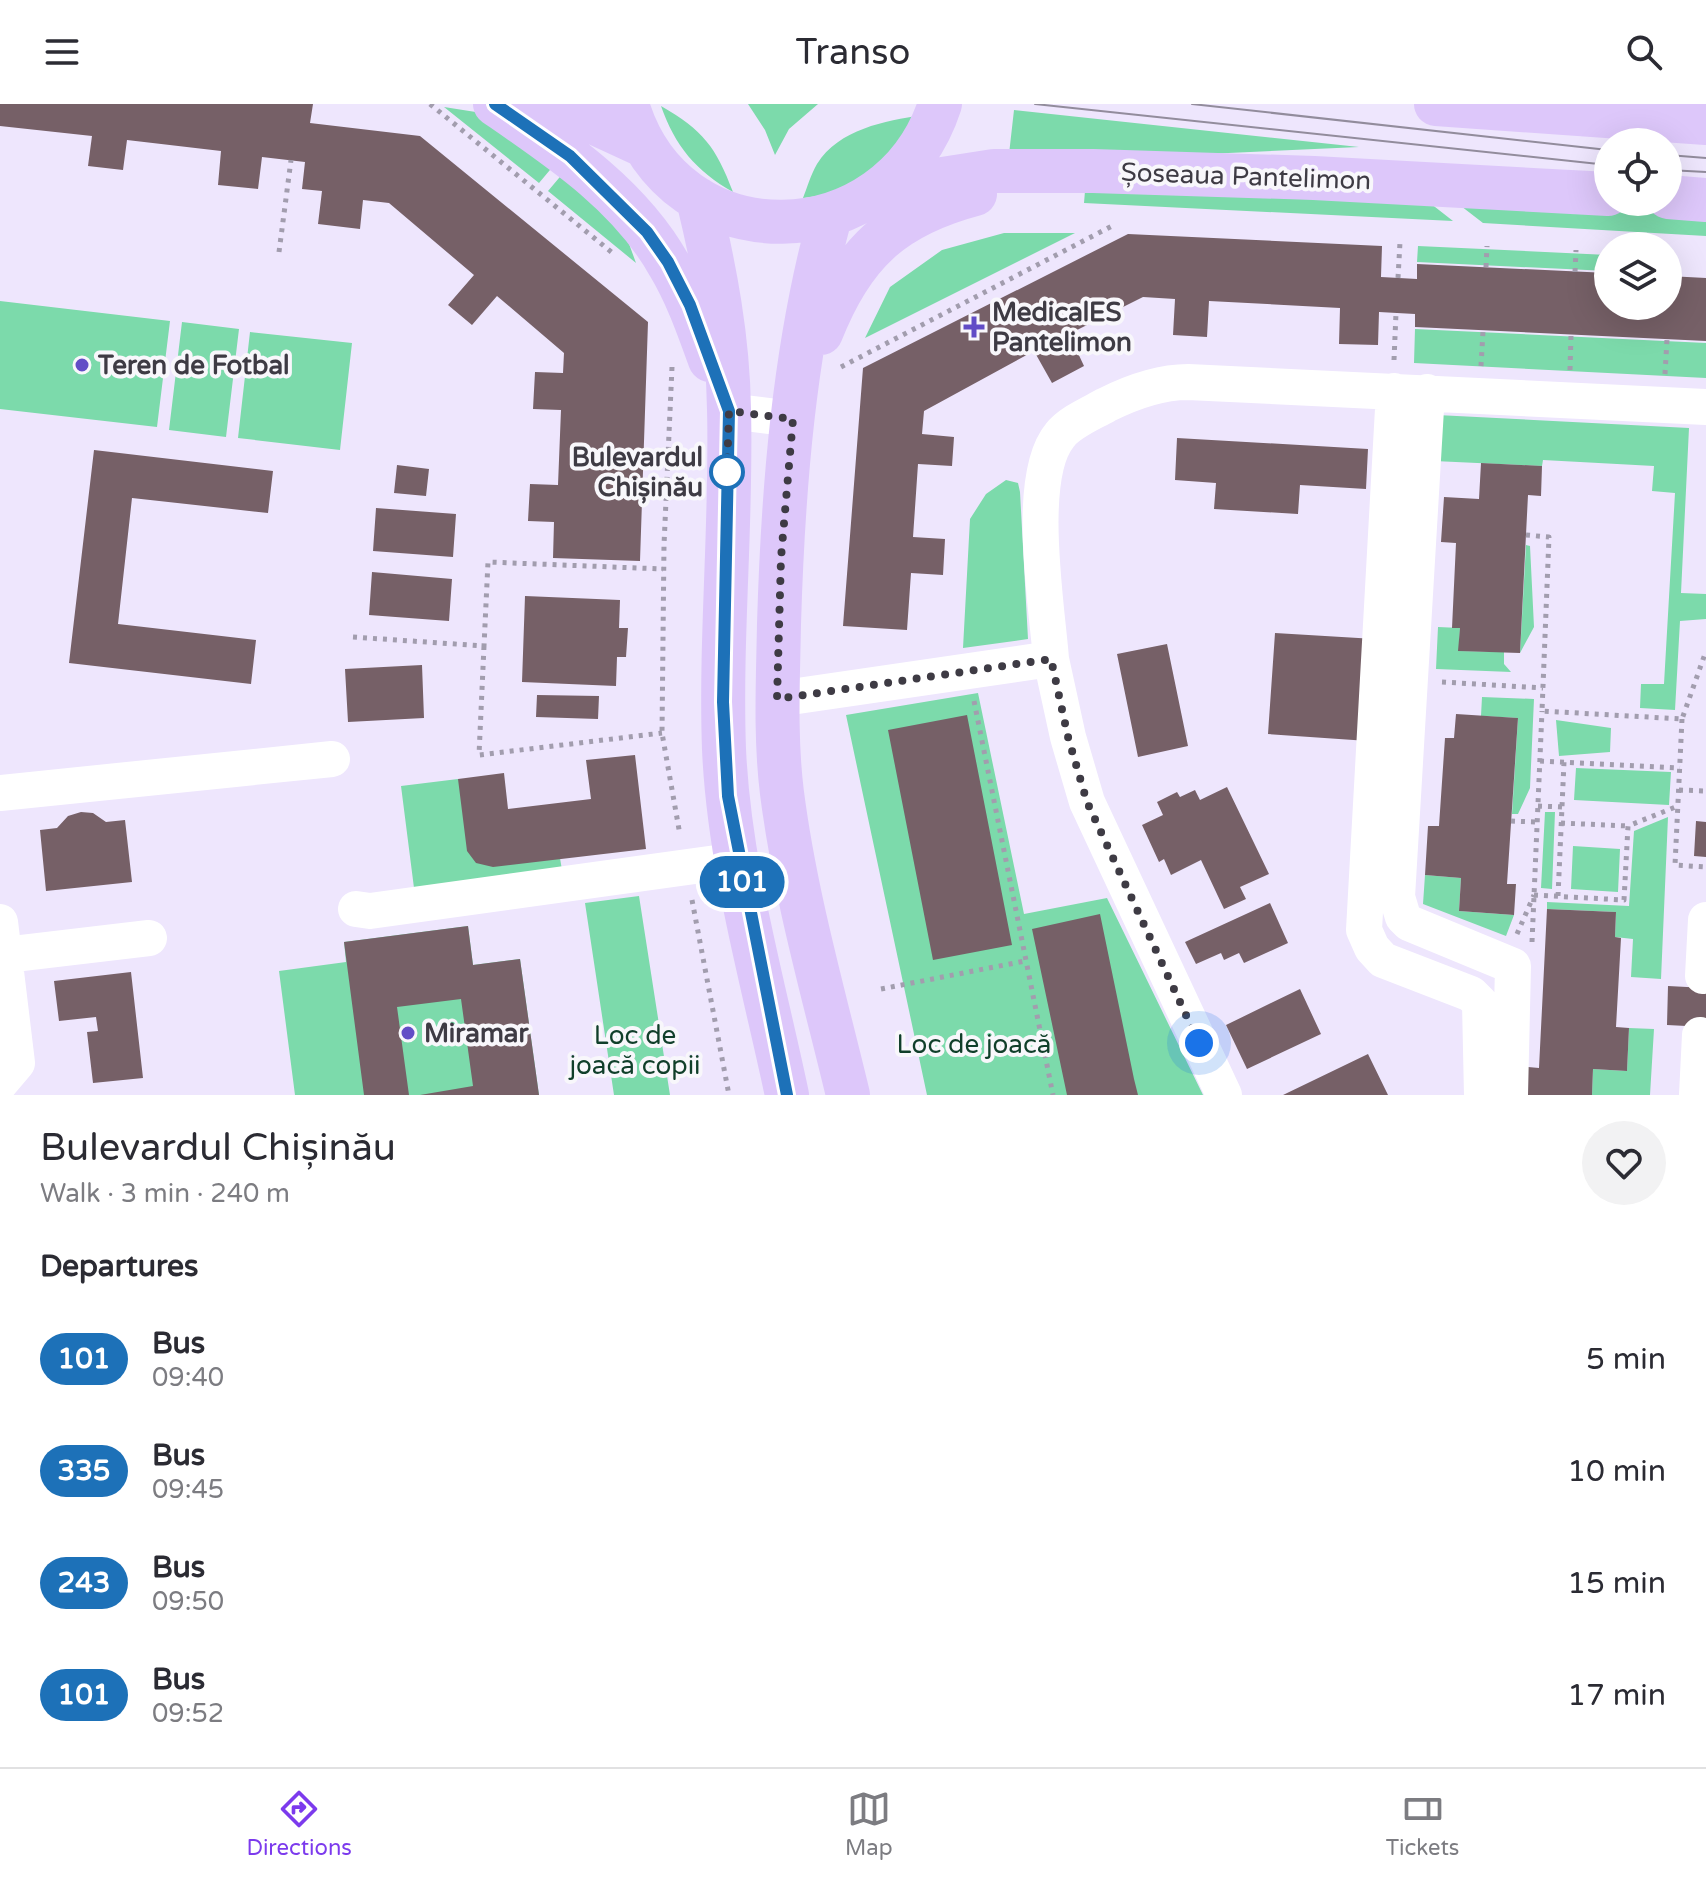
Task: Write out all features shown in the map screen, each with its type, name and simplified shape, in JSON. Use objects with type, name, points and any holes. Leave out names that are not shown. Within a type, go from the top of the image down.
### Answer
[{"type":"main road","points":[[495,104],[570,156],[647,232],[668,262],[690,305],[729,411]]},
{"type":"main road","points":[[554,104],[645,146]]},
{"type":"main road","points":[[627,104],[645,146],[668,176],[698,199],[750,221],[784,223],[830,217],[885,188],[921,147],[940,104]]},
{"type":"main road","points":[[1436,104],[1706,123]]},
{"type":"main road","name":"Șoseaua Pantelimon","points":[[885,188],[994,171],[1093,171],[1314,178],[1594,193]]},
{"type":"main road","points":[[793,419],[817,342],[843,283],[863,254],[889,230],[916,214],[958,198],[1093,171]]},
{"type":"main road","points":[[1682,198],[1706,200]]},
{"type":"main road","points":[[698,199],[719,297],[729,411],[723,702],[728,796],[738,860],[787,1095]]},
{"type":"main road","points":[[830,217],[809,304],[793,419],[781,558],[777,699],[782,791],[791,852],[848,1095]]},
{"type":"street","points":[[1224,1095],[1087,802],[1068,737],[1051,659],[1040,494],[1047,461],[1060,435],[1111,403],[1171,382],[1405,383],[1706,407]]},
{"type":"street","points":[[1405,383],[1410,680],[1398,871],[1399,909],[1409,923],[1513,966],[1510,1095]]},
{"type":"street","points":[[1405,383],[1364,930],[1372,948],[1383,960],[1471,994],[1480,1003],[1482,1095]]},
{"type":"street","points":[[729,411],[793,419]]},
{"type":"street","points":[[777,699],[1051,659]]},
{"type":"street","points":[[0,793],[332,759]]},
{"type":"street","points":[[356,909],[370,911],[738,860]]},
{"type":"street","points":[[1703,976],[1706,920]]},
{"type":"street","points":[[0,1083],[17,1063],[2,939],[149,938]]},
{"type":"street","points":[[1697,1095],[1700,1035]]},
{"type":"path","points":[[430,104],[623,262]]},
{"type":"path","points":[[279,252],[291,160]]},
{"type":"path","points":[[840,367],[1112,226]]},
{"type":"path","points":[[1398,278],[1400,242]]},
{"type":"path","points":[[1486,267],[1487,246]]},
{"type":"path","points":[[1575,272],[1576,250]]},
{"type":"path","points":[[1396,313],[1405,383]]},
{"type":"path","points":[[1481,369],[1483,331]]},
{"type":"path","points":[[1569,373],[1571,335]]},
{"type":"path","points":[[1665,378],[1667,339]]},
{"type":"path","points":[[672,363],[663,569],[662,733],[729,1095]]},
{"type":"path","points":[[1516,937],[1534,895],[1549,537],[1526,535]]},
{"type":"path","points":[[662,733],[479,755],[488,562],[663,569]]},
{"type":"path","points":[[353,637],[484,646]]},
{"type":"path","points":[[1706,651],[1682,719],[1675,865],[1706,867]]},
{"type":"path","points":[[1410,680],[1543,688]]},
{"type":"path","points":[[973,696],[1053,1095]]},
{"type":"path","points":[[1542,711],[1682,719]]},
{"type":"path","points":[[1540,761],[1680,768]]},
{"type":"path","points":[[1558,896],[1564,762]]},
{"type":"path","points":[[1679,790],[1706,791]]},
{"type":"path","points":[[1538,806],[1562,807]]},
{"type":"path","points":[[1561,823],[1628,826],[1678,806]]},
{"type":"path","points":[[1511,821],[1537,822]]},
{"type":"path","points":[[1534,895],[1624,900],[1628,826]]},
{"type":"path","points":[[881,989],[1025,961]]},
{"type":"green space","points":[[748,104],[818,104],[789,129],[775,155],[765,130]]},
{"type":"green space","points":[[661,106],[688,123],[706,141],[733,192],[688,156]]},
{"type":"green space","points":[[444,107],[501,116],[560,158],[539,183]]},
{"type":"green space","points":[[1014,110],[1359,147],[1008,163]]},
{"type":"green space","points":[[922,115],[902,148],[841,193],[803,198],[817,164],[837,142],[878,124]]},
{"type":"green space","points":[[570,165],[616,208],[636,263],[548,191]]},
{"type":"green space","points":[[1086,179],[1421,196],[1453,221],[1084,203]]},
{"type":"green space","points":[[1448,196],[1594,204],[1594,216],[1682,216],[1682,210],[1706,211],[1706,236],[1682,235],[1682,232],[1483,223]]},
{"type":"green space","points":[[1004,233],[1075,233],[865,338],[890,287],[942,250]]},
{"type":"green space","points":[[1418,246],[1594,254],[1594,270],[1417,262]]},
{"type":"green space","name":"Teren de Fotbal","points":[[0,301],[170,321],[157,427],[0,409]]},
{"type":"green space","points":[[182,322],[239,329],[226,437],[169,430]]},
{"type":"green space","points":[[1415,329],[1706,343],[1706,378],[1414,363]]},
{"type":"green space","points":[[250,332],[352,343],[340,450],[238,438]]},
{"type":"green space","points":[[1437,415],[1689,428],[1681,593],[1706,594],[1706,619],[1680,621],[1675,710],[1640,708],[1641,684],[1664,684],[1675,493],[1652,491],[1654,466],[1543,460],[1542,466],[1434,461]]},
{"type":"green space","points":[[1006,480],[1018,483],[1020,492],[1028,639],[963,648],[970,519],[986,494]]},
{"type":"green space","points":[[1526,545],[1530,546],[1534,627],[1520,653]]},
{"type":"green space","points":[[1438,627],[1460,628],[1459,651],[1504,652],[1504,664],[1511,672],[1436,669]]},
{"type":"green space","name":"Loc de joacă","points":[[978,693],[1024,914],[1107,898],[1203,1095],[927,1095],[846,715]]},
{"type":"green space","points":[[1482,697],[1534,699],[1530,788],[1518,814],[1512,814],[1518,718],[1481,716]]},
{"type":"green space","points":[[1556,720],[1611,728],[1610,752],[1559,756]]},
{"type":"green space","points":[[1576,768],[1671,772],[1669,805],[1574,800]]},
{"type":"green space","points":[[458,779],[560,858],[562,870],[414,888],[401,786]]},
{"type":"green space","points":[[1545,812],[1555,812],[1552,889],[1541,888]]},
{"type":"green space","points":[[1668,817],[1661,979],[1631,977],[1633,939],[1615,937],[1616,912],[1547,909],[1547,902],[1629,906],[1634,831]]},
{"type":"green space","points":[[1573,846],[1620,849],[1618,892],[1571,889]]},
{"type":"green space","points":[[1425,875],[1461,878],[1459,911],[1514,915],[1506,936],[1423,904]]},
{"type":"green space","name":"Loc de joacă copii","points":[[639,896],[670,1095],[614,1095],[585,903]]},
{"type":"green space","name":"Miramar","points":[[468,926],[473,965],[520,959],[539,1095],[295,1095],[279,971],[346,962],[344,942]]},
{"type":"green space","points":[[1629,1028],[1654,1029],[1650,1095],[1592,1095],[1593,1069],[1627,1071]]},
{"type":"building","points":[[0,104],[313,104],[310,123],[420,136],[648,322],[640,561],[553,558],[554,522],[528,521],[530,484],[558,485],[561,410],[533,409],[535,372],[563,373],[564,353],[497,296],[472,325],[448,305],[474,275],[389,203],[363,200],[360,229],[318,224],[322,191],[302,189],[305,162],[262,157],[258,189],[218,185],[221,151],[127,140],[123,170],[88,166],[92,136],[0,126]]},
{"type":"building","points":[[1128,234],[1382,246],[1381,277],[1417,279],[1417,264],[1594,272],[1594,320],[1682,320],[1682,277],[1706,278],[1706,341],[1415,327],[1415,314],[1379,312],[1378,345],[1339,344],[1340,308],[1209,301],[1207,337],[1173,335],[1175,299],[1143,297],[1069,334],[1084,366],[1052,383],[1034,351],[924,411],[922,434],[954,437],[952,466],[918,464],[913,537],[945,539],[943,575],[911,573],[907,630],[843,626],[863,368]]},
{"type":"building","points":[[1177,438],[1368,449],[1366,489],[1300,485],[1298,514],[1214,509],[1216,483],[1175,480]]},
{"type":"building","points":[[94,450],[273,471],[268,513],[132,498],[118,624],[256,640],[251,684],[69,663]]},
{"type":"building","points":[[1481,463],[1542,466],[1541,496],[1528,495],[1520,653],[1458,651],[1460,628],[1452,628],[1456,543],[1441,542],[1444,497],[1479,499]]},
{"type":"building","points":[[397,465],[429,469],[426,496],[394,493]]},
{"type":"building","points":[[376,508],[456,514],[453,557],[373,551]]},
{"type":"building","points":[[372,572],[452,579],[449,621],[369,615]]},
{"type":"building","points":[[525,596],[620,600],[619,628],[628,628],[626,657],[617,657],[616,686],[522,682]]},
{"type":"building","points":[[1275,633],[1375,639],[1368,741],[1268,734]]},
{"type":"building","points":[[1167,644],[1188,746],[1138,757],[1117,654]]},
{"type":"building","points":[[422,665],[424,718],[348,722],[345,669]]},
{"type":"building","points":[[537,695],[599,696],[598,719],[536,717]]},
{"type":"building","points":[[1456,714],[1518,718],[1507,884],[1516,884],[1514,915],[1459,911],[1461,878],[1425,875],[1428,826],[1439,826],[1445,738],[1454,738]]},
{"type":"building","points":[[967,715],[1012,945],[933,960],[888,730]]},
{"type":"building","points":[[635,755],[646,849],[493,867],[476,863],[467,851],[458,779],[504,773],[508,809],[591,799],[586,760]]},
{"type":"building","points":[[1227,787],[1269,874],[1240,887],[1246,899],[1224,909],[1201,860],[1171,875],[1164,859],[1159,862],[1142,825],[1163,815],[1157,802],[1177,792],[1180,797],[1195,790],[1200,800]]},
{"type":"building","points":[[81,812],[93,813],[106,822],[125,820],[132,882],[46,891],[40,830],[57,828],[68,816]]},
{"type":"building","points":[[1696,821],[1706,822],[1706,857],[1694,856]]},
{"type":"building","points":[[1270,903],[1288,943],[1244,963],[1239,953],[1224,960],[1221,953],[1196,964],[1185,942]]},
{"type":"building","points":[[1547,909],[1616,912],[1615,937],[1621,938],[1616,1027],[1629,1028],[1627,1071],[1593,1069],[1592,1095],[1527,1095],[1528,1067],[1539,1068]]},
{"type":"building","points":[[1100,914],[1138,1095],[1067,1095],[1032,929]]},
{"type":"building","points":[[468,926],[473,965],[520,959],[539,1095],[420,1095],[473,1086],[461,999],[397,1007],[409,1095],[364,1095],[344,942]]},
{"type":"building","points":[[131,972],[143,1078],[93,1083],[87,1032],[98,1031],[96,1017],[59,1021],[54,981]]},
{"type":"building","points":[[1668,986],[1706,988],[1706,1027],[1667,1025]]},
{"type":"building","points":[[1300,989],[1321,1034],[1247,1069],[1226,1025]]},
{"type":"building","points":[[1368,1054],[1388,1095],[1283,1095]]},
{"type":"tram line","points":[[1035,104],[1594,164]]},
{"type":"tram line","points":[[1192,104],[1594,148]]},
{"type":"tram line","points":[[1682,156],[1706,158]]},
{"type":"tram line","points":[[1682,171],[1706,172]]},
{"type":"bus line","name":"101","points":[[495,104],[570,156],[647,232],[668,262],[690,305],[729,411],[723,702],[728,796],[738,860],[787,1095]]},
{"type":"place","name":"MedicalES Pantelimon","points":[[974,327]]},
{"type":"place","name":"Teren de Fotbal","points":[[82,365]]},
{"type":"place","name":"Bulevardul Chișinău","points":[[727,472]]},
{"type":"place","name":"Miramar","points":[[408,1033]]},
{"type":"route","points":[[727,472],[729,411],[793,419],[781,558],[777,699],[1051,659],[1068,737],[1087,802],[1113,864],[1199,1043]]}]
